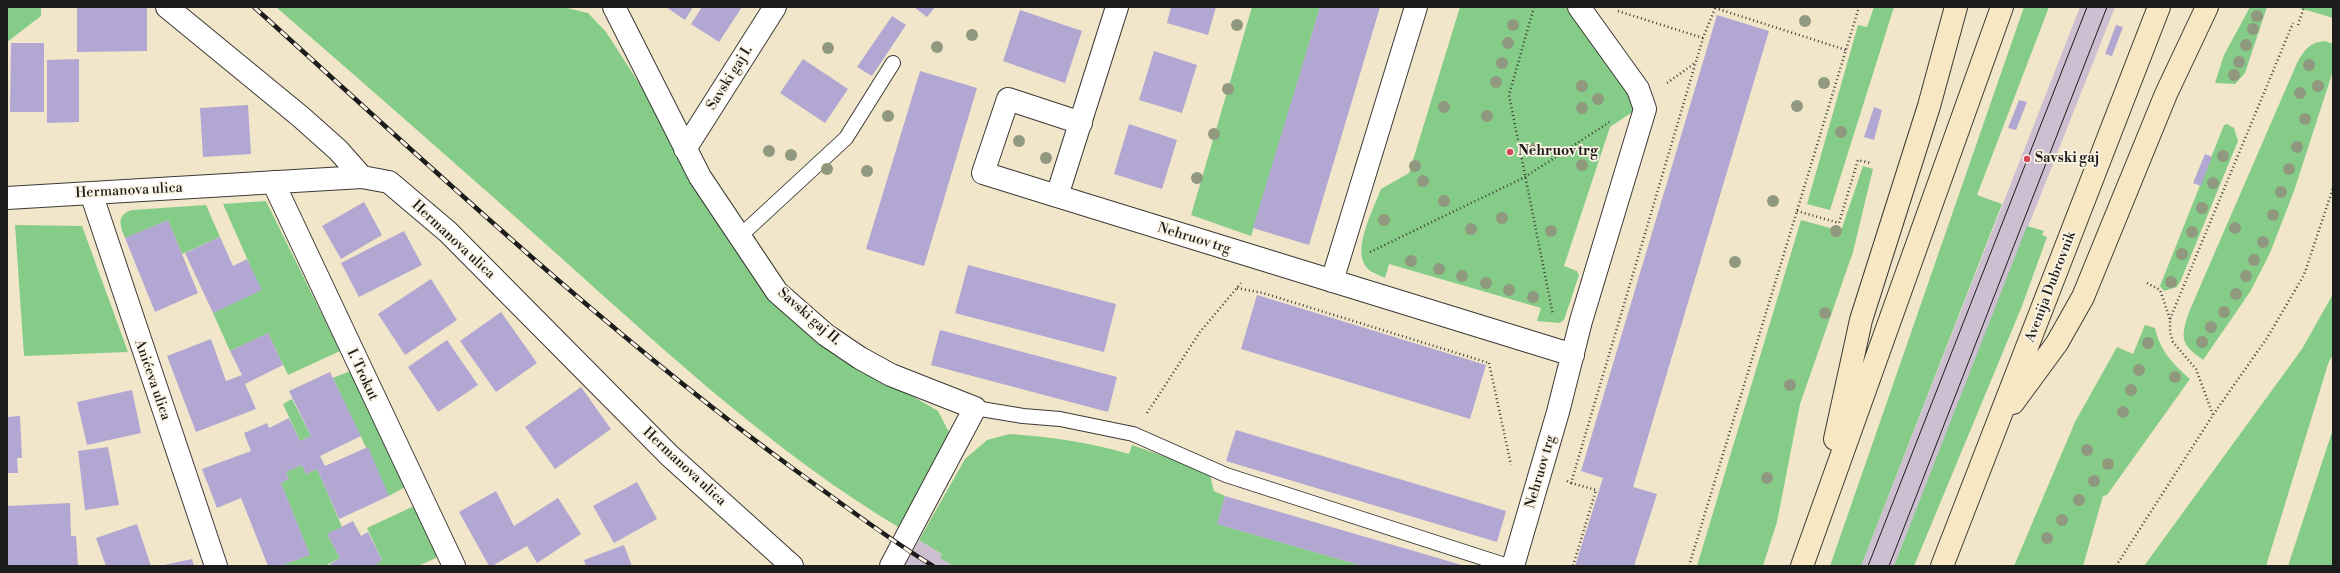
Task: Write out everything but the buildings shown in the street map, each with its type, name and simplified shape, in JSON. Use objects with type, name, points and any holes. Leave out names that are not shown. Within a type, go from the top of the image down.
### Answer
[{"type":"main road","points":[[1817,523],[1861,320],[1930,106],[1956,7]]},
{"type":"main road","points":[[1802,566],[2002,7]]},
{"type":"main road","name":"Avenija Dubrovnik","points":[[1942,566],[2159,7]]},
{"type":"main road","points":[[1999,422],[2057,343],[2083,297],[2163,101],[2207,7]]},
{"type":"street","points":[[167,7],[312,127],[338,150],[362,177]]},
{"type":"street","name":"Savski gaj II.","points":[[614,7],[700,178],[777,292],[826,335],[860,358],[891,375],[974,408]]},
{"type":"street","name":"Savski gaj I.","points":[[685,149],[775,7]]},
{"type":"street","points":[[1057,196],[1117,7]]},
{"type":"street","points":[[1332,281],[1416,7]]},
{"type":"street","name":"Nehruov trg","points":[[1513,566],[1645,108],[1638,89],[1579,7]]},
{"type":"street","name":"Nehruov trg","points":[[1081,122],[1008,98],[983,173],[1573,354]]},
{"type":"street","name":"Hermanova ulica","points":[[7,198],[362,177],[389,182],[448,232],[670,456],[792,566]]},
{"type":"street","name":"I. Trokut","points":[[273,182],[454,566]]},
{"type":"street","name":"Anićeva ulica","points":[[91,193],[216,566]]},
{"type":"street","points":[[891,566],[974,408]]},
{"type":"lane","points":[[739,237],[846,138],[894,63]]},
{"type":"lane","points":[[974,408],[1023,416],[1060,419],[1133,434],[1226,475],[1508,566]]},
{"type":"path","points":[[1534,7],[1509,95],[1554,320]]},
{"type":"path","points":[[1571,483],[1703,38],[1716,7],[1846,50]]},
{"type":"path","points":[[1689,566],[1859,7]]},
{"type":"path","points":[[2298,25],[2304,7]]},
{"type":"path","points":[[1614,10],[1703,38]]},
{"type":"path","points":[[2170,319],[2293,23]]},
{"type":"path","points":[[1663,86],[1696,63]]},
{"type":"path","points":[[1367,253],[1525,177],[1614,119]]},
{"type":"path","points":[[1797,211],[1839,223],[1858,160],[1870,163]]},
{"type":"path","points":[[2116,566],[2213,415],[2267,338],[2304,276],[2333,188]]},
{"type":"path","points":[[1143,419],[1200,332],[1245,278]]},
{"type":"path","points":[[2147,283],[2160,290],[2170,319],[2170,332],[2173,342],[2196,369],[2213,415]]},
{"type":"path","points":[[1237,288],[1263,293],[1489,362]]},
{"type":"path","points":[[1491,357],[1489,362],[1512,467]]},
{"type":"path","points":[[1564,481],[1596,490],[1572,566]]},
{"type":"shaded area","points":[[2080,7],[2115,7],[1894,566],[1861,566]]},
{"type":"shaded area","points":[[919,540],[942,554],[941,558],[954,566],[905,565]]},
{"type":"green space","points":[[7,7],[41,7],[41,16],[7,42]]},
{"type":"green space","points":[[276,7],[563,7],[588,13],[606,32],[655,108],[725,230],[850,360],[938,411],[951,436],[900,528],[855,500],[812,470],[769,438],[687,370],[459,167]]},
{"type":"green space","points":[[1252,7],[1320,7],[1251,236],[1191,215]]},
{"type":"green space","points":[[1460,7],[1566,7],[1632,100],[1634,111],[1610,127],[1564,266],[1577,271],[1579,275],[1564,320],[1559,323],[1537,321],[1541,308],[1389,264],[1385,278],[1368,269],[1363,261],[1361,252],[1362,241],[1369,218],[1381,189],[1409,173]]},
{"type":"green space","points":[[1874,7],[1894,7],[1830,210],[1807,204],[1858,25],[1867,27]]},
{"type":"green space","points":[[2024,7],[2049,7],[1977,195],[2002,204],[1861,566],[1830,566]]},
{"type":"green space","points":[[2250,7],[2267,7],[2245,73],[2235,84],[2215,83],[2224,55]]},
{"type":"green space","points":[[2296,7],[2333,7],[2333,18]]},
{"type":"green space","points":[[2325,41],[2333,44],[2333,71],[2294,191],[2270,253],[2250,292],[2203,360],[2190,350],[2184,340],[2184,329],[2189,312],[2297,63],[2302,54],[2311,45]]},
{"type":"green space","points":[[2227,124],[2234,128],[2238,141],[2181,280],[2177,287],[2164,291],[2160,286],[2224,125]]},
{"type":"green space","points":[[1863,166],[1873,169],[1853,252],[1800,404],[1777,522],[1763,566],[1697,566],[1801,220],[1841,231]]},
{"type":"green space","points":[[266,201],[340,351],[288,375],[268,333],[230,351],[213,313],[261,290],[223,204]]},
{"type":"green space","points":[[206,205],[220,237],[182,254],[168,220],[125,238],[121,225],[121,218],[127,212],[132,210]]},
{"type":"green space","points":[[15,225],[82,226],[128,352],[24,356]]},
{"type":"green space","points":[[2027,226],[2044,231],[2042,235],[2047,237],[2022,306],[1914,566],[1894,566]]},
{"type":"green space","points":[[2333,294],[2333,355],[2329,361],[2266,566],[2144,566],[2302,349]]},
{"type":"green space","points":[[2145,325],[2155,328],[2160,344],[2168,356],[2190,379],[2107,495],[2103,496],[2083,566],[2014,566],[2075,422],[2117,347],[2133,354]]},
{"type":"green space","points":[[350,371],[405,487],[389,496],[333,378]]},
{"type":"green space","points":[[292,399],[311,436],[300,441],[283,404]]},
{"type":"green space","points":[[2333,429],[2333,566],[2288,566]]},
{"type":"green space","points":[[1010,434],[1070,441],[1099,446],[1129,454],[1132,445],[1206,471],[1210,475],[1214,491],[1225,496],[1217,524],[1363,566],[954,566],[940,558],[942,554],[919,540],[965,459],[987,440]]},
{"type":"green space","points":[[302,465],[306,474],[317,469],[342,527],[327,534],[340,558],[325,566],[280,566],[310,555],[281,483],[289,479],[286,472]]},
{"type":"green space","points":[[414,506],[438,557],[418,566],[374,566],[382,560],[367,528]]},
{"type":"tram line","points":[[1868,566],[2087,7]]},
{"type":"tram line","points":[[1889,566],[2107,7]]},
{"type":"railway","points":[[254,7],[518,246],[654,361],[795,470],[880,532],[933,566]]},
{"type":"place","name":"Nehruov trg","points":[[1510,152]]},
{"type":"place","name":"Savski gaj","points":[[2027,159]]}]
